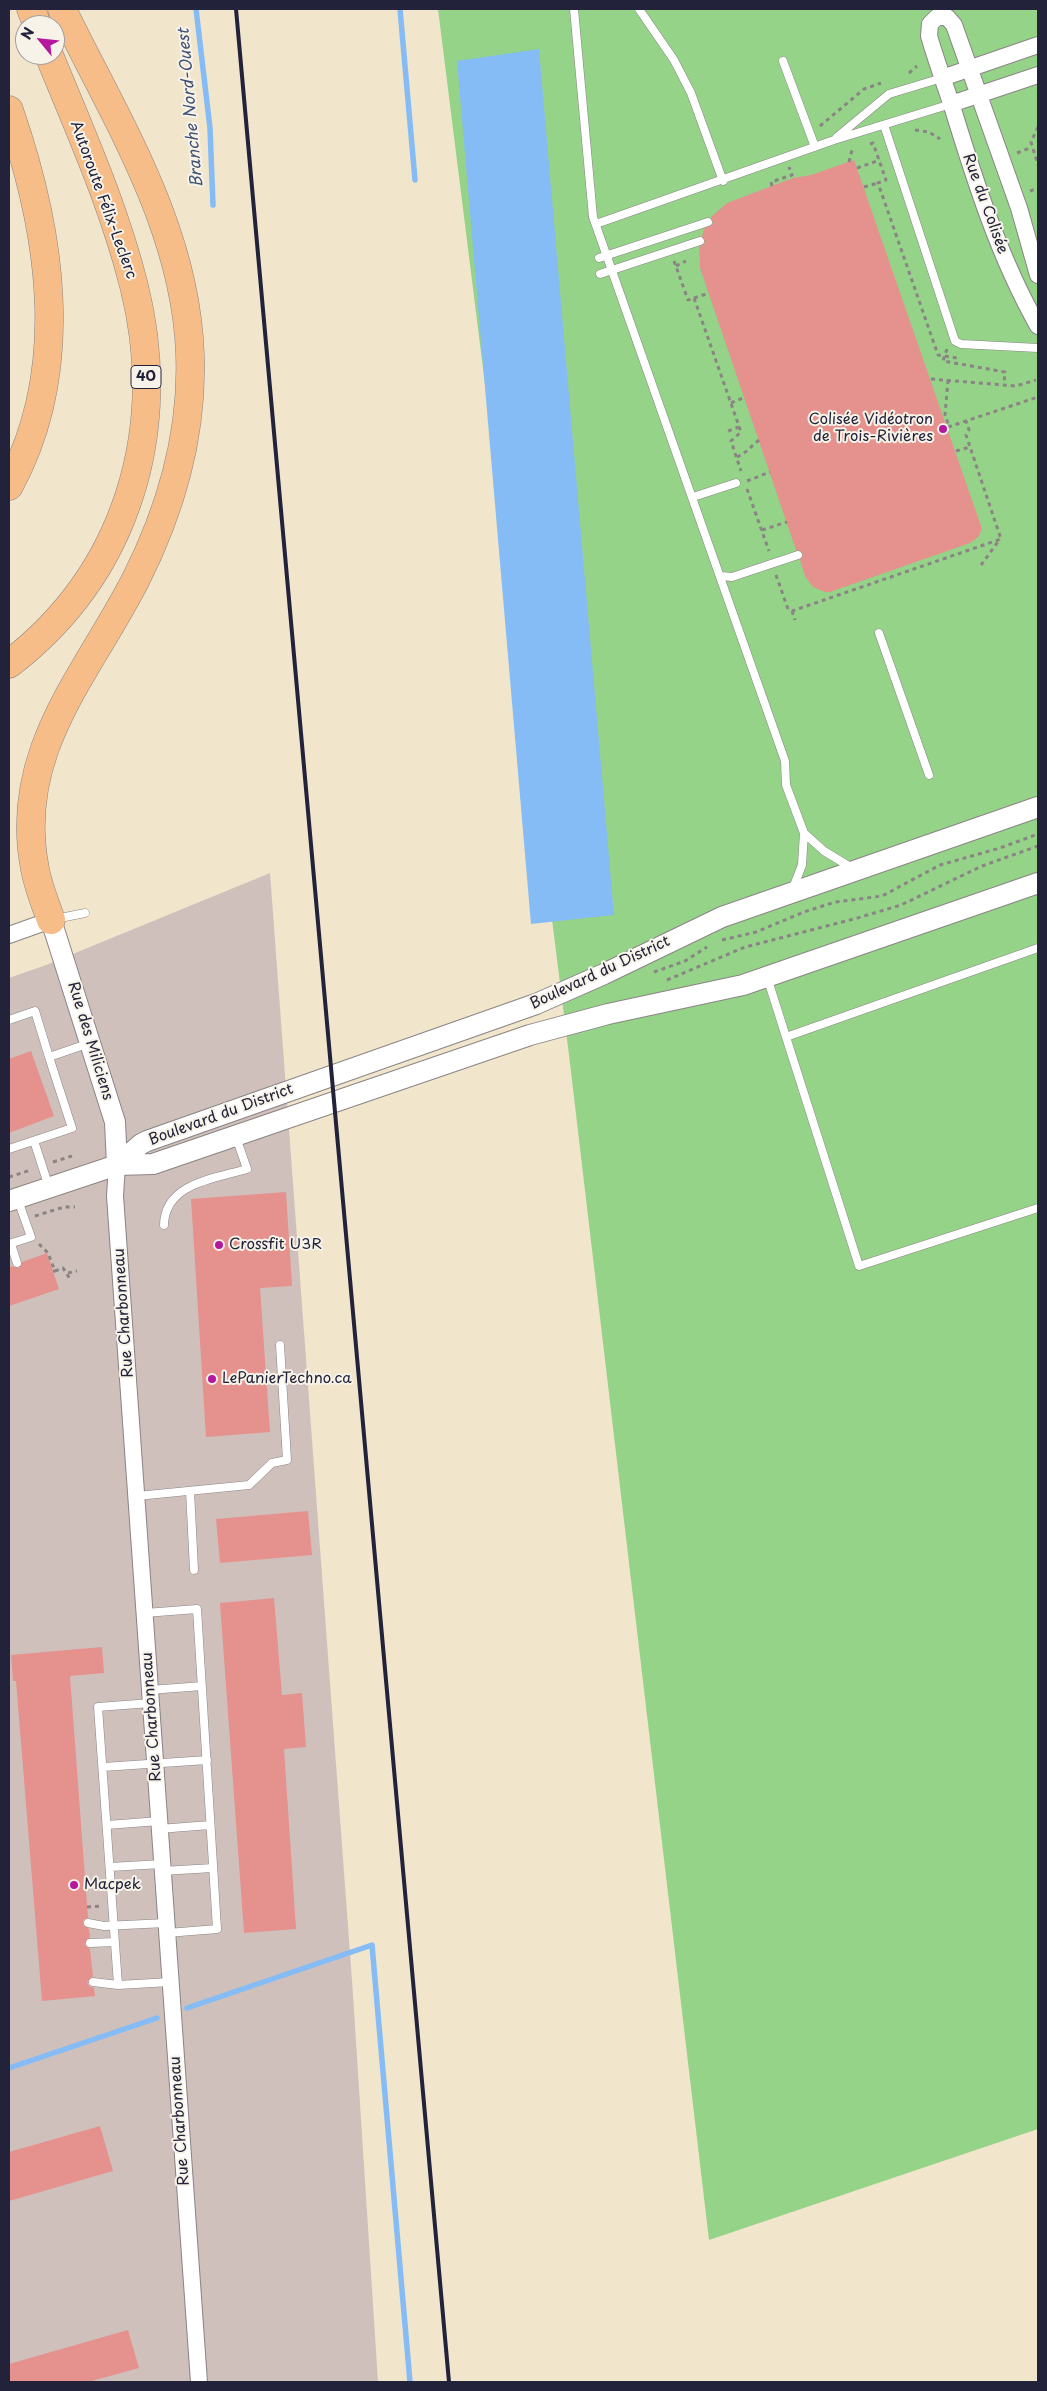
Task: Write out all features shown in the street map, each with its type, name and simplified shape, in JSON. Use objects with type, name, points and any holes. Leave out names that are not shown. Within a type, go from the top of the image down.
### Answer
[{"type":"highway","points":[[51,920],[35,873],[30,838],[30,811],[36,772],[56,717],[134,583],[162,522],[183,450],[188,416],[190,372],[186,308],[169,235],[136,156],[62,9]]},
{"type":"highway","name":"Autoroute Félix-Leclerc","points":[[9,664],[45,632],[70,605],[92,576],[109,546],[124,514],[135,478],[143,441],[146,406],[143,335],[130,272],[108,205],[54,65]]},
{"type":"highway","points":[[9,110],[28,172],[39,217],[45,255],[50,314],[47,369],[40,406],[25,452],[9,486]]},
{"type":"street","name":"Rue du Colisée","points":[[1038,275],[1019,208],[951,20],[945,16],[937,16],[930,24],[929,32],[942,78],[998,242],[1018,291],[1038,326]]},
{"type":"street","points":[[942,78],[1038,45]]},
{"type":"street","points":[[951,104],[1038,75]]},
{"type":"street","name":"Boulevard du District","points":[[116,1165],[147,1141],[536,1004],[604,974],[706,923],[1038,807]]},
{"type":"street","name":"Boulevard du District","points":[[116,1165],[147,1166],[543,1031],[618,1012],[721,991],[767,977],[1038,883]]},
{"type":"street","points":[[9,935],[51,920]]},
{"type":"street","name":"Rue des Miliciens","points":[[51,920],[92,1043],[117,1129],[116,1165]]},
{"type":"street","points":[[13,1200],[116,1165]]},
{"type":"street","name":"Rue Charbonneau","points":[[116,1165],[115,1196],[199,2382]]},
{"type":"lane","points":[[574,9],[591,208],[785,761],[786,785],[804,833],[802,864],[791,893]]},
{"type":"lane","points":[[639,9],[674,60],[691,93],[722,180]]},
{"type":"lane","points":[[783,61],[815,147]]},
{"type":"lane","points":[[834,140],[889,94],[942,78]]},
{"type":"lane","points":[[596,224],[834,140],[951,104]]},
{"type":"lane","points":[[884,125],[955,341],[961,344],[1038,348]]},
{"type":"lane","points":[[599,258],[708,222]]},
{"type":"lane","points":[[600,274],[700,241]]},
{"type":"lane","points":[[693,497],[736,483]]},
{"type":"lane","points":[[721,576],[732,577],[798,555]]},
{"type":"lane","points":[[879,633],[929,775]]},
{"type":"lane","points":[[804,833],[824,852],[856,870]]},
{"type":"lane","points":[[51,920],[84,913]]},
{"type":"lane","points":[[786,1037],[1038,948]]},
{"type":"lane","points":[[767,977],[859,1266],[1038,1208]]},
{"type":"lane","points":[[9,1020],[35,1011],[72,1128],[9,1149]]},
{"type":"lane","points":[[49,1057],[92,1043]]},
{"type":"lane","points":[[164,1226],[167,1207],[178,1193],[190,1187],[247,1169],[236,1137]]},
{"type":"lane","points":[[34,1141],[49,1188]]},
{"type":"lane","points":[[13,1200],[31,1237],[10,1244],[17,1263]]},
{"type":"lane","points":[[137,1496],[249,1485],[272,1463],[287,1460],[280,1345]]},
{"type":"lane","points":[[190,1491],[194,1570]]},
{"type":"lane","points":[[88,1923],[114,1926],[217,1929],[197,1609],[145,1613]]},
{"type":"lane","points":[[118,1985],[98,1707],[202,1686]]},
{"type":"lane","points":[[103,1767],[207,1760]]},
{"type":"lane","points":[[107,1825],[210,1825]]},
{"type":"lane","points":[[110,1867],[213,1868]]},
{"type":"lane","points":[[90,1943],[115,1942]]},
{"type":"lane","points":[[93,1982],[118,1985],[170,1982]]},
{"type":"path","points":[[907,74],[918,66]]},
{"type":"path","points":[[817,128],[864,89],[890,80]]},
{"type":"path","points":[[1038,127],[1031,142],[1038,165]]},
{"type":"path","points":[[910,131],[922,130],[940,139]]},
{"type":"path","points":[[1012,155],[1032,147]]},
{"type":"path","points":[[849,162],[852,150]]},
{"type":"path","points":[[857,168],[880,160]]},
{"type":"path","points":[[772,186],[771,182],[792,175],[790,171]]},
{"type":"path","points":[[864,187],[878,183]]},
{"type":"path","points":[[674,259],[688,300],[709,293]]},
{"type":"path","points":[[676,266],[685,262]]},
{"type":"path","points":[[675,282],[681,279]]},
{"type":"path","points":[[694,298],[704,335],[741,432],[731,441],[769,552]]},
{"type":"path","points":[[943,357],[943,361],[1005,372],[1004,384]]},
{"type":"path","points":[[931,379],[1016,386],[1036,380]]},
{"type":"path","points":[[948,380],[945,415],[948,426],[1038,397]]},
{"type":"path","points":[[731,403],[745,397]]},
{"type":"path","points":[[966,421],[969,430],[966,435],[1001,539]]},
{"type":"path","points":[[728,431],[739,427]]},
{"type":"path","points":[[737,457],[759,440]]},
{"type":"path","points":[[956,451],[970,447]]},
{"type":"path","points":[[745,482],[770,472]]},
{"type":"path","points":[[762,530],[787,522]]},
{"type":"path","points":[[982,565],[1001,539]]},
{"type":"path","points":[[792,611],[1001,539]]},
{"type":"path","points":[[775,572],[788,609],[792,611],[796,620]]},
{"type":"path","points":[[716,943],[756,932],[826,905],[882,896],[940,865],[1000,848],[1038,834]]},
{"type":"path","points":[[664,981],[745,947],[896,907],[931,892],[982,866],[1038,846]]},
{"type":"path","points":[[652,973],[685,961],[711,945]]},
{"type":"path","points":[[58,1160],[72,1156]]},
{"type":"path","points":[[9,1177],[23,1173]]},
{"type":"path","points":[[36,1216],[64,1207],[75,1207]]},
{"type":"path","points":[[48,1253],[54,1271],[63,1268],[65,1274],[77,1271]]},
{"type":"path","points":[[68,1273],[70,1279]]},
{"type":"shaded area","points":[[270,873],[352,1980],[378,2382],[9,2382],[9,978],[46,965]]},
{"type":"green space","points":[[438,9],[1038,9],[1038,2129],[709,2240],[569,1055]]},
{"type":"water","points":[[539,49],[614,915],[531,924],[457,61]]},
{"type":"building","points":[[854,160],[982,529],[978,537],[970,543],[830,592],[825,592],[813,587],[805,576],[800,560],[803,553],[796,550],[700,268],[699,247],[705,243],[702,236],[704,229],[713,224],[711,217],[727,203],[793,178],[811,175]]},
{"type":"building","points":[[31,1051],[54,1116],[9,1133],[9,1059]]},
{"type":"building","points":[[286,1192],[292,1286],[260,1288],[270,1432],[206,1437],[191,1199]]},
{"type":"building","points":[[47,1253],[59,1289],[9,1306],[9,1266],[19,1268],[22,1262]]},
{"type":"building","points":[[308,1511],[312,1555],[220,1563],[216,1519]]},
{"type":"building","points":[[274,1598],[282,1695],[302,1693],[306,1747],[284,1749],[296,1929],[244,1933],[220,1603]]},
{"type":"building","points":[[102,1647],[104,1673],[70,1676],[88,1918],[83,1920],[83,1924],[89,1929],[90,1937],[84,1944],[90,1949],[93,1976],[87,1982],[89,1986],[94,1988],[95,1996],[42,2001],[16,1681],[13,1681],[11,1655]]},
{"type":"building","points":[[100,2126],[113,2171],[9,2201],[9,2152]]},
{"type":"building","points":[[128,2330],[139,2368],[88,2382],[9,2382],[9,2364]]},
{"type":"waterway","name":"Branche Nord-Ouest","points":[[196,9],[210,128],[213,205]]},
{"type":"waterway","points":[[400,9],[415,180]]},
{"type":"waterway","points":[[187,2008],[372,1945],[410,2382]]},
{"type":"waterway","points":[[9,2068],[157,2018]]},
{"type":"railway","points":[[236,9],[449,2382]]},
{"type":"place","name":"Colisée Vidéotron de Trois-Rivières","points":[[943,429]]},
{"type":"place","name":"Crossfit U3R","points":[[219,1245]]},
{"type":"place","name":"LePanierTechno.ca","points":[[212,1379]]},
{"type":"place","name":"Macpek","points":[[74,1885]]}]
